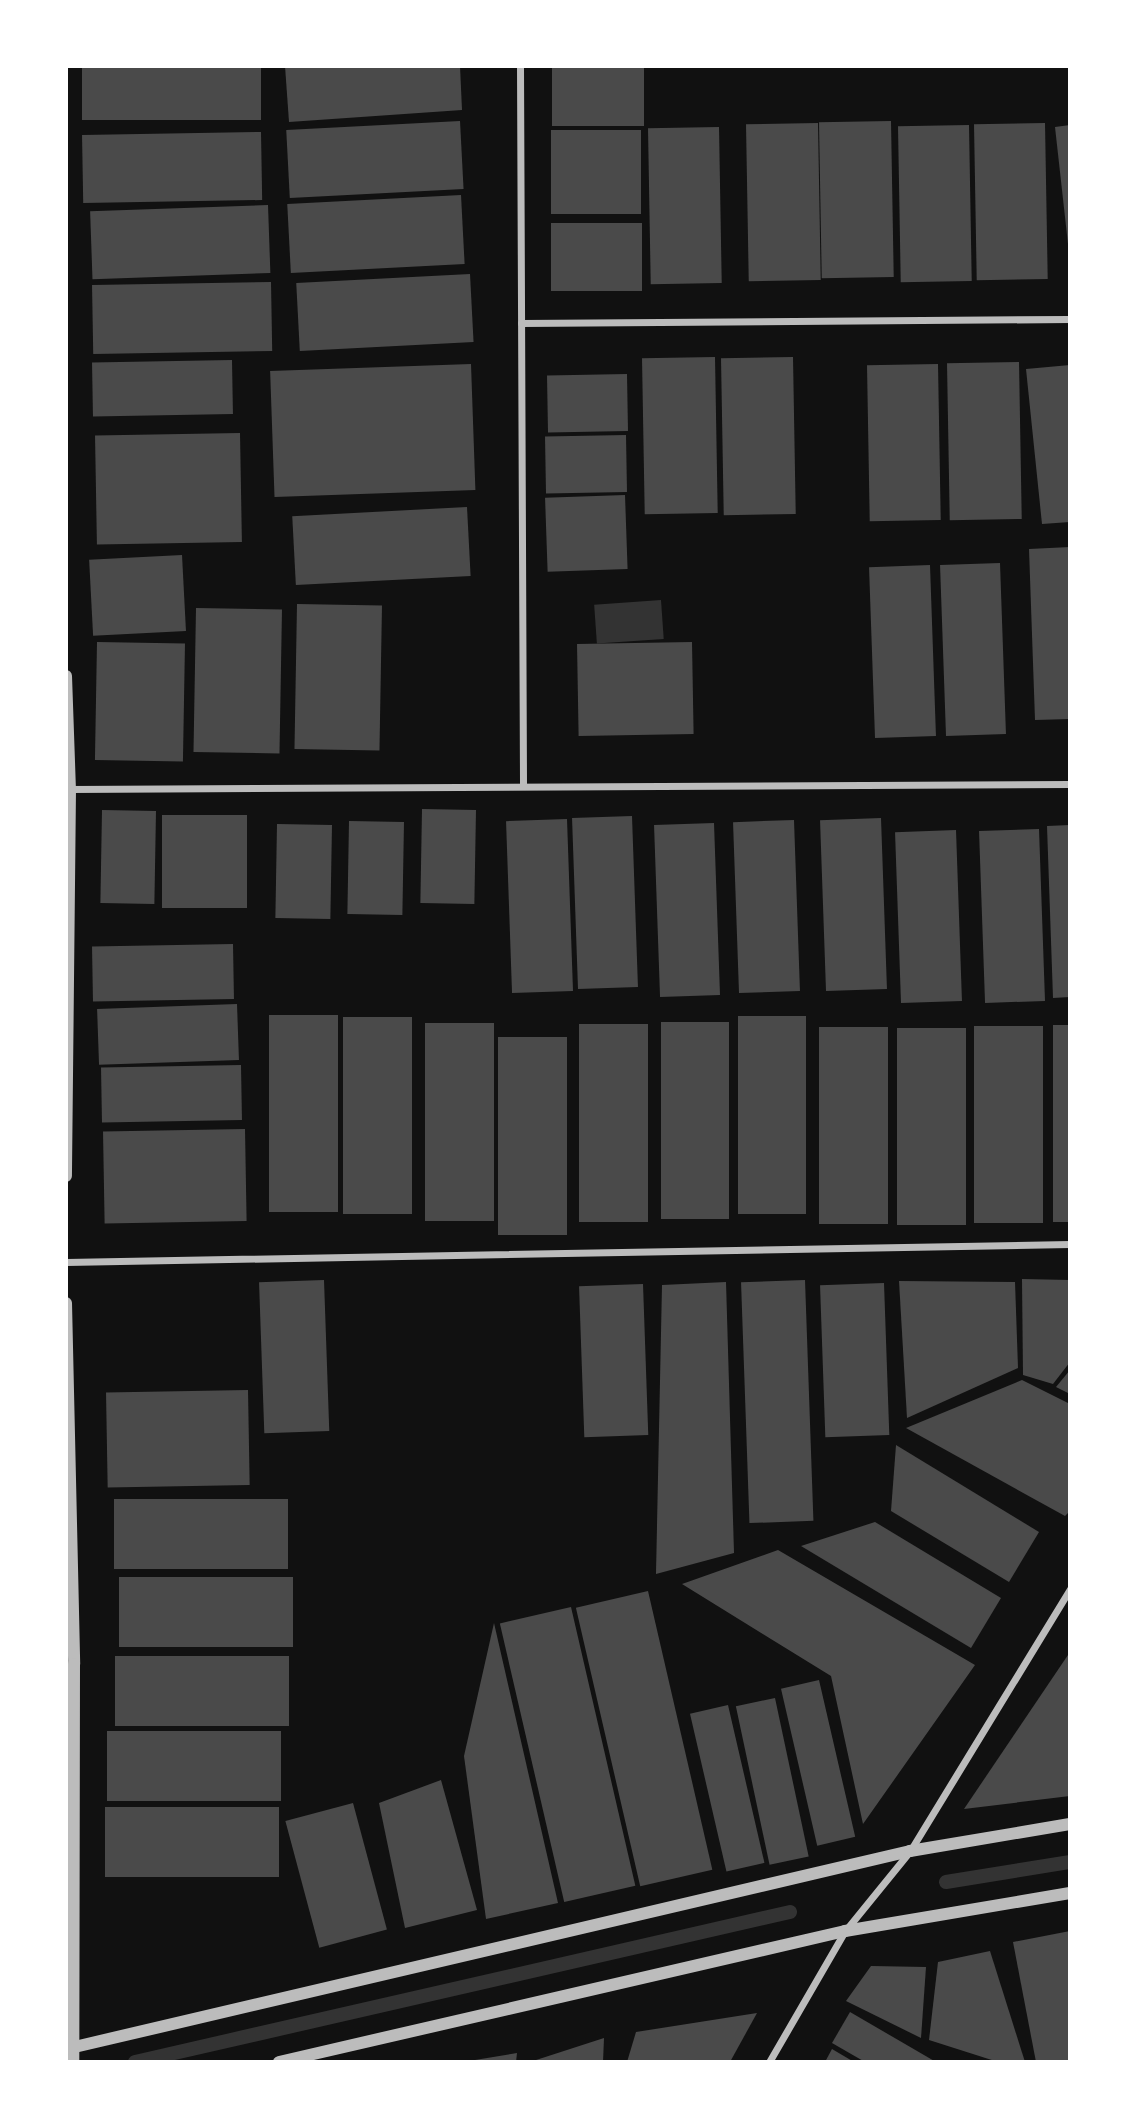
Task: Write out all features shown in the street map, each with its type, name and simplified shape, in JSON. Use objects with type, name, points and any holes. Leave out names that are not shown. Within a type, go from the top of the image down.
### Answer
[{"type":"street","points":[[520,66],[523,785]]},
{"type":"street","points":[[522,323],[1069,319]]},
{"type":"street","points":[[66,676],[70,789],[66,1176]]},
{"type":"street","points":[[70,789],[1069,784]]},
{"type":"street","points":[[66,1262],[1069,1244]]},
{"type":"street","points":[[66,1303],[74,1664],[69,2047],[73,2062]]},
{"type":"street","points":[[769,2062],[845,1931],[910,1851],[1069,1588]]},
{"type":"street","points":[[69,2047],[910,1851],[1069,1824]]},
{"type":"street","points":[[279,2062],[845,1931],[1069,1893]]},
{"type":"shaded area","points":[[661,600],[664,639],[597,644],[594,605]]},
{"type":"building","points":[[82,66],[261,66],[261,120],[82,120]]},
{"type":"building","points":[[285,66],[460,66],[462,110],[289,122]]},
{"type":"building","points":[[552,66],[644,66],[644,126],[552,126]]},
{"type":"building","points":[[460,121],[464,189],[290,198],[286,130]]},
{"type":"building","points":[[891,121],[894,277],[822,278],[819,122]]},
{"type":"building","points":[[818,123],[821,280],[749,281],[746,124]]},
{"type":"building","points":[[1045,123],[1048,279],[977,280],[974,124]]},
{"type":"building","points":[[969,125],[972,281],[901,282],[898,126]]},
{"type":"building","points":[[1070,125],[1070,244],[1068,244],[1055,127]]},
{"type":"building","points":[[719,127],[722,283],[651,284],[648,128]]},
{"type":"building","points":[[551,130],[641,130],[641,214],[551,214]]},
{"type":"building","points":[[261,132],[262,200],[83,203],[82,135]]},
{"type":"building","points":[[461,195],[465,264],[291,273],[287,204]]},
{"type":"building","points":[[268,205],[270,273],[92,279],[90,211]]},
{"type":"building","points":[[551,223],[642,223],[642,291],[551,291]]},
{"type":"building","points":[[470,274],[474,342],[300,351],[296,283]]},
{"type":"building","points":[[271,282],[272,351],[93,354],[92,285]]},
{"type":"building","points":[[715,357],[718,513],[645,514],[642,358]]},
{"type":"building","points":[[793,357],[796,514],[724,515],[721,358]]},
{"type":"building","points":[[232,360],[233,414],[93,416],[92,362]]},
{"type":"building","points":[[1019,362],[1022,519],[950,520],[947,363]]},
{"type":"building","points":[[471,364],[475,490],[275,497],[270,371]]},
{"type":"building","points":[[938,364],[941,520],[870,521],[867,365]]},
{"type":"building","points":[[1070,365],[1070,522],[1042,524],[1026,369]]},
{"type":"building","points":[[627,374],[628,431],[548,432],[547,375]]},
{"type":"building","points":[[240,433],[242,542],[97,545],[95,436]]},
{"type":"building","points":[[626,435],[627,492],[546,493],[545,436]]},
{"type":"building","points":[[625,495],[628,569],[548,572],[545,498]]},
{"type":"building","points":[[467,507],[471,576],[296,585],[292,516]]},
{"type":"building","points":[[1070,547],[1070,719],[1035,720],[1029,549]]},
{"type":"building","points":[[182,555],[186,631],[93,636],[89,560]]},
{"type":"building","points":[[1000,563],[1006,734],[946,736],[940,565]]},
{"type":"building","points":[[930,565],[936,736],[875,738],[869,567]]},
{"type":"building","points":[[297,604],[382,605],[379,750],[294,749]]},
{"type":"building","points":[[196,608],[282,610],[279,753],[193,752]]},
{"type":"building","points":[[97,642],[185,644],[183,762],[95,760]]},
{"type":"building","points":[[692,642],[694,734],[579,736],[577,644]]},
{"type":"building","points":[[422,809],[476,810],[474,904],[420,903]]},
{"type":"building","points":[[102,810],[156,811],[154,904],[100,903]]},
{"type":"building","points":[[162,815],[247,815],[247,908],[162,908]]},
{"type":"building","points":[[632,816],[638,987],[578,989],[572,818]]},
{"type":"building","points":[[881,818],[887,989],[826,991],[820,820]]},
{"type":"building","points":[[567,819],[573,991],[512,993],[506,821]]},
{"type":"building","points":[[794,820],[800,991],[739,993],[733,822]]},
{"type":"building","points":[[349,821],[404,822],[402,915],[347,914]]},
{"type":"building","points":[[714,823],[720,995],[660,997],[654,825]]},
{"type":"building","points":[[277,824],[332,825],[330,919],[275,918]]},
{"type":"building","points":[[1070,825],[1070,997],[1053,998],[1047,826]]},
{"type":"building","points":[[1039,829],[1045,1001],[985,1003],[979,831]]},
{"type":"building","points":[[956,830],[962,1001],[901,1003],[895,832]]},
{"type":"building","points":[[233,944],[234,999],[93,1001],[92,946]]},
{"type":"building","points":[[237,1004],[239,1060],[99,1065],[97,1009]]},
{"type":"building","points":[[269,1015],[338,1015],[338,1212],[269,1212]]},
{"type":"building","points":[[738,1016],[806,1016],[806,1214],[738,1214]]},
{"type":"building","points":[[343,1017],[412,1017],[412,1214],[343,1214]]},
{"type":"building","points":[[661,1022],[729,1022],[729,1219],[661,1219]]},
{"type":"building","points":[[425,1023],[494,1023],[494,1221],[425,1221]]},
{"type":"building","points":[[579,1024],[648,1024],[648,1222],[579,1222]]},
{"type":"building","points":[[1053,1025],[1070,1025],[1070,1222],[1053,1222]]},
{"type":"building","points":[[974,1026],[1043,1026],[1043,1223],[974,1223]]},
{"type":"building","points":[[819,1027],[888,1027],[888,1224],[819,1224]]},
{"type":"building","points":[[897,1028],[966,1028],[966,1225],[897,1225]]},
{"type":"building","points":[[498,1037],[567,1037],[567,1235],[498,1235]]},
{"type":"building","points":[[241,1065],[242,1120],[102,1122],[101,1067]]},
{"type":"building","points":[[245,1129],[247,1221],[105,1223],[103,1131]]},
{"type":"building","points":[[1022,1279],[1070,1280],[1070,1362],[1053,1384],[1023,1375]]},
{"type":"building","points":[[324,1280],[329,1431],[264,1433],[259,1282]]},
{"type":"building","points":[[805,1280],[813,1521],[749,1523],[741,1282]]},
{"type":"building","points":[[899,1281],[1015,1282],[1018,1368],[907,1418]]},
{"type":"building","points":[[726,1282],[734,1553],[656,1574],[662,1285]]},
{"type":"building","points":[[884,1283],[889,1435],[825,1437],[820,1285]]},
{"type":"building","points":[[643,1284],[648,1435],[584,1437],[579,1286]]},
{"type":"building","points":[[1070,1370],[1070,1394],[1056,1387]]},
{"type":"building","points":[[1022,1380],[1070,1404],[1070,1511],[1065,1516],[906,1428]]},
{"type":"building","points":[[248,1390],[250,1485],[108,1487],[106,1392]]},
{"type":"building","points":[[896,1445],[1039,1532],[1009,1582],[891,1511]]},
{"type":"building","points":[[114,1499],[288,1499],[288,1569],[114,1569]]},
{"type":"building","points":[[875,1522],[1001,1598],[971,1648],[801,1546]]},
{"type":"building","points":[[778,1550],[975,1665],[863,1824],[831,1676],[682,1584]]},
{"type":"building","points":[[119,1577],[293,1577],[293,1647],[119,1647]]},
{"type":"building","points":[[648,1591],[712,1870],[640,1886],[576,1608]]},
{"type":"building","points":[[571,1607],[635,1886],[564,1902],[500,1623]]},
{"type":"building","points":[[494,1623],[558,1903],[486,1919],[464,1756]]},
{"type":"building","points":[[1070,1652],[1070,1796],[964,1809]]},
{"type":"building","points":[[115,1656],[289,1656],[289,1726],[115,1726]]},
{"type":"building","points":[[819,1680],[855,1837],[817,1846],[781,1689]]},
{"type":"building","points":[[775,1698],[809,1856],[770,1865],[736,1706]]},
{"type":"building","points":[[728,1705],[764,1863],[726,1872],[690,1714]]},
{"type":"building","points":[[107,1731],[281,1731],[281,1801],[107,1801]]},
{"type":"building","points":[[441,1780],[477,1910],[405,1928],[379,1803]]},
{"type":"building","points":[[353,1803],[387,1930],[319,1948],[285,1821]]},
{"type":"building","points":[[105,1807],[279,1807],[279,1877],[105,1877]]},
{"type":"building","points":[[1070,1931],[1070,2062],[1036,2062],[1013,1942]]},
{"type":"building","points":[[990,1951],[1025,2062],[998,2062],[929,2040],[938,1962]]},
{"type":"building","points":[[871,1966],[926,1967],[921,2038],[846,2001]]},
{"type":"building","points":[[850,2012],[936,2062],[865,2062],[832,2043]]},
{"type":"building","points":[[757,2013],[730,2062],[627,2062],[636,2032]]},
{"type":"building","points":[[604,2038],[603,2062],[533,2062],[533,2061]]},
{"type":"building","points":[[832,2049],[854,2062],[825,2062]]},
{"type":"building","points":[[517,2053],[516,2062],[475,2062],[475,2060]]},
{"type":"waterway","points":[[946,1882],[1070,1862]]},
{"type":"waterway","points":[[135,2062],[790,1912]]}]
